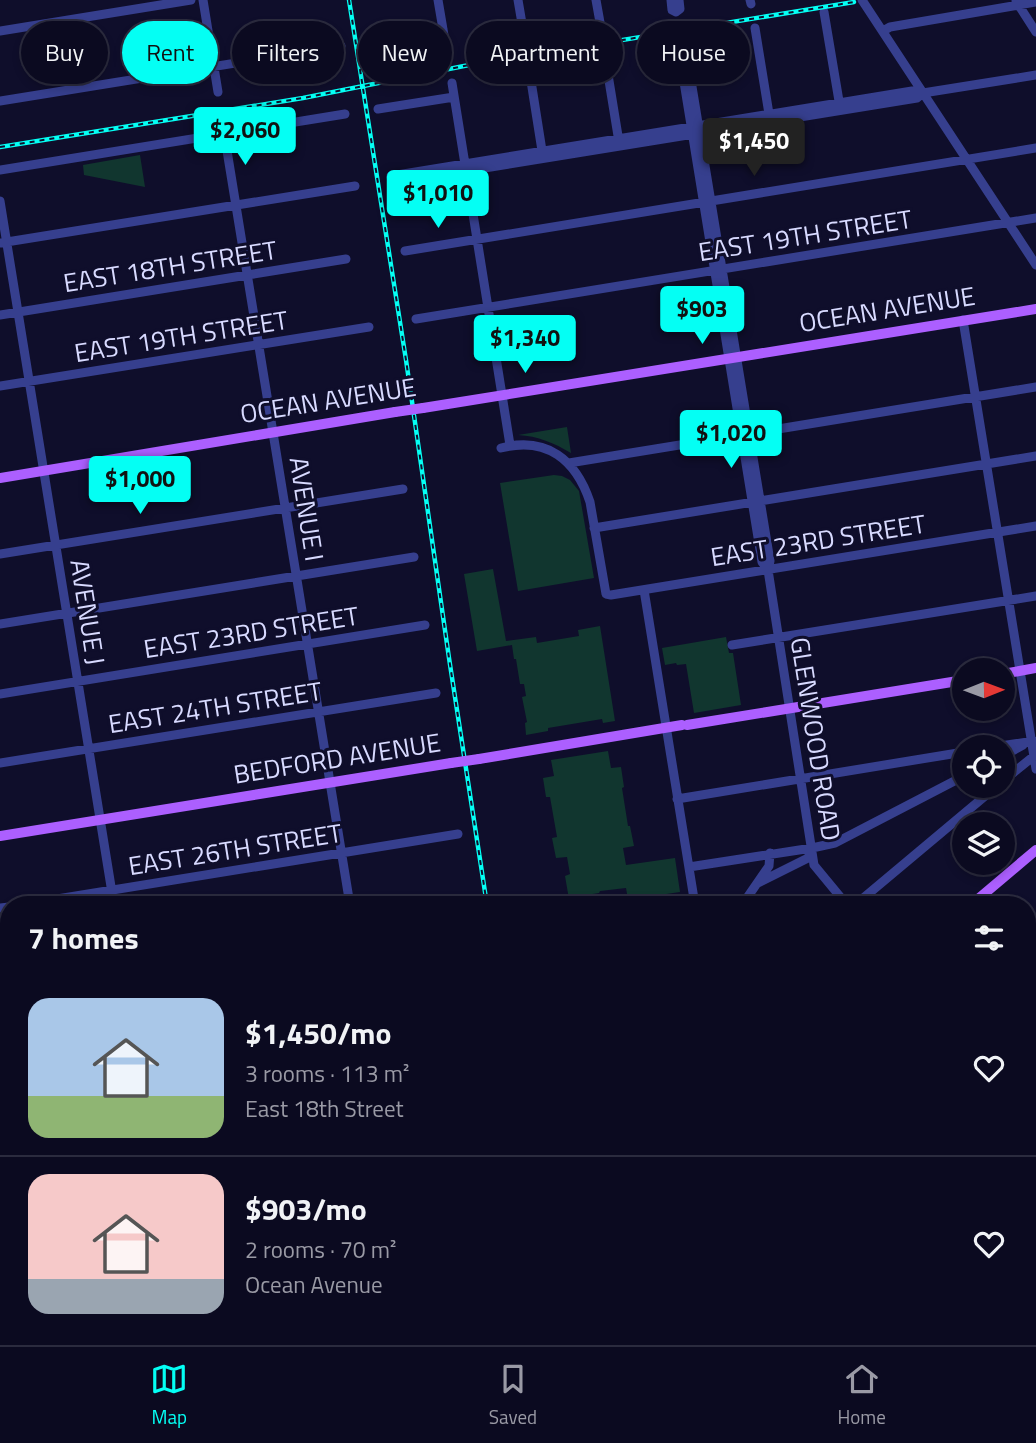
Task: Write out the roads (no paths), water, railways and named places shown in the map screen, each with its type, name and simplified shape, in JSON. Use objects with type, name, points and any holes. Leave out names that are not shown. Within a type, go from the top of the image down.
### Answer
[{"type":"main road","name":"OCEAN AVENUE","points":[[0,478],[1036,309]]},
{"type":"main road","points":[[1015,672],[1036,668]]},
{"type":"main road","name":"BEDFORD AVENUE","points":[[0,836],[952,682]]},
{"type":"main road","points":[[982,896],[1036,850]]},
{"type":"street","points":[[0,31],[191,0]]},
{"type":"street","points":[[203,0],[206,21]]},
{"type":"street","points":[[438,0],[442,21]]},
{"type":"street","points":[[518,0],[522,21]]},
{"type":"street","points":[[596,0],[600,21]]},
{"type":"street","points":[[671,0],[672,10],[675,12],[680,9],[679,0]]},
{"type":"street","points":[[862,0],[1036,265]]},
{"type":"street","points":[[883,31],[890,27],[1017,3],[1036,2]]},
{"type":"street","points":[[1017,3],[1036,32]]},
{"type":"street","points":[[824,12],[840,107]]},
{"type":"street","points":[[755,28],[769,118]]},
{"type":"street","points":[[465,167],[392,183],[391,176],[465,167],[840,107],[912,91],[923,93],[1036,75]]},
{"type":"street","points":[[0,101],[122,81]]},
{"type":"street","points":[[452,83],[502,395],[506,447],[521,444],[541,448],[569,463],[586,491],[594,528],[1036,456]]},
{"type":"street","points":[[217,84],[218,92]]},
{"type":"street","points":[[532,84],[543,155]]},
{"type":"street","points":[[610,84],[619,142]]},
{"type":"street","name":"GLENWOOD ROAD","points":[[688,84],[756,502],[770,561],[768,569],[814,865],[840,896]]},
{"type":"street","points":[[378,109],[454,97]]},
{"type":"street","points":[[0,170],[345,114]]},
{"type":"street","name":"AVENUE I","points":[[222,120],[349,896]]},
{"type":"street","points":[[405,251],[1036,148]]},
{"type":"street","points":[[3,242],[355,186]]},
{"type":"street","name":"AVENUE J","points":[[0,201],[3,242],[18,312],[113,896]]},
{"type":"street","name":"EAST 19TH STREET","points":[[416,319],[1036,218]]},
{"type":"street","name":"EAST 18TH STREET","points":[[0,315],[346,259]]},
{"type":"street","points":[[963,320],[1020,671],[1034,741],[1036,769]]},
{"type":"street","name":"EAST 19TH STREET","points":[[0,386],[369,327]]},
{"type":"street","points":[[569,463],[1036,387]]},
{"type":"street","points":[[0,554],[403,489]]},
{"type":"street","name":"EAST 23RD STREET","points":[[594,528],[606,594],[611,595],[1036,526]]},
{"type":"street","points":[[0,624],[414,557]]},
{"type":"street","points":[[644,590],[693,896]]},
{"type":"street","points":[[732,645],[1036,596]]},
{"type":"street","name":"EAST 23RD STREET","points":[[0,694],[425,625]]},
{"type":"street","name":"EAST 24TH STREET","points":[[0,764],[436,693]]},
{"type":"street","points":[[1015,744],[1034,741]]},
{"type":"street","points":[[1015,750],[1034,741]]},
{"type":"street","points":[[677,799],[952,754]]},
{"type":"street","points":[[1015,771],[1034,756]]},
{"type":"street","points":[[688,867],[835,843],[952,782]]},
{"type":"street","points":[[866,896],[983,798]]},
{"type":"street","name":"EAST 26TH STREET","points":[[75,896],[458,834]]},
{"type":"street","points":[[758,883],[808,858],[812,848]]},
{"type":"street","points":[[749,896],[769,866],[770,853]]},
{"type":"railway","points":[[349,0],[486,896]]},
{"type":"railway","points":[[0,147],[303,98],[464,66],[854,2]]}]
